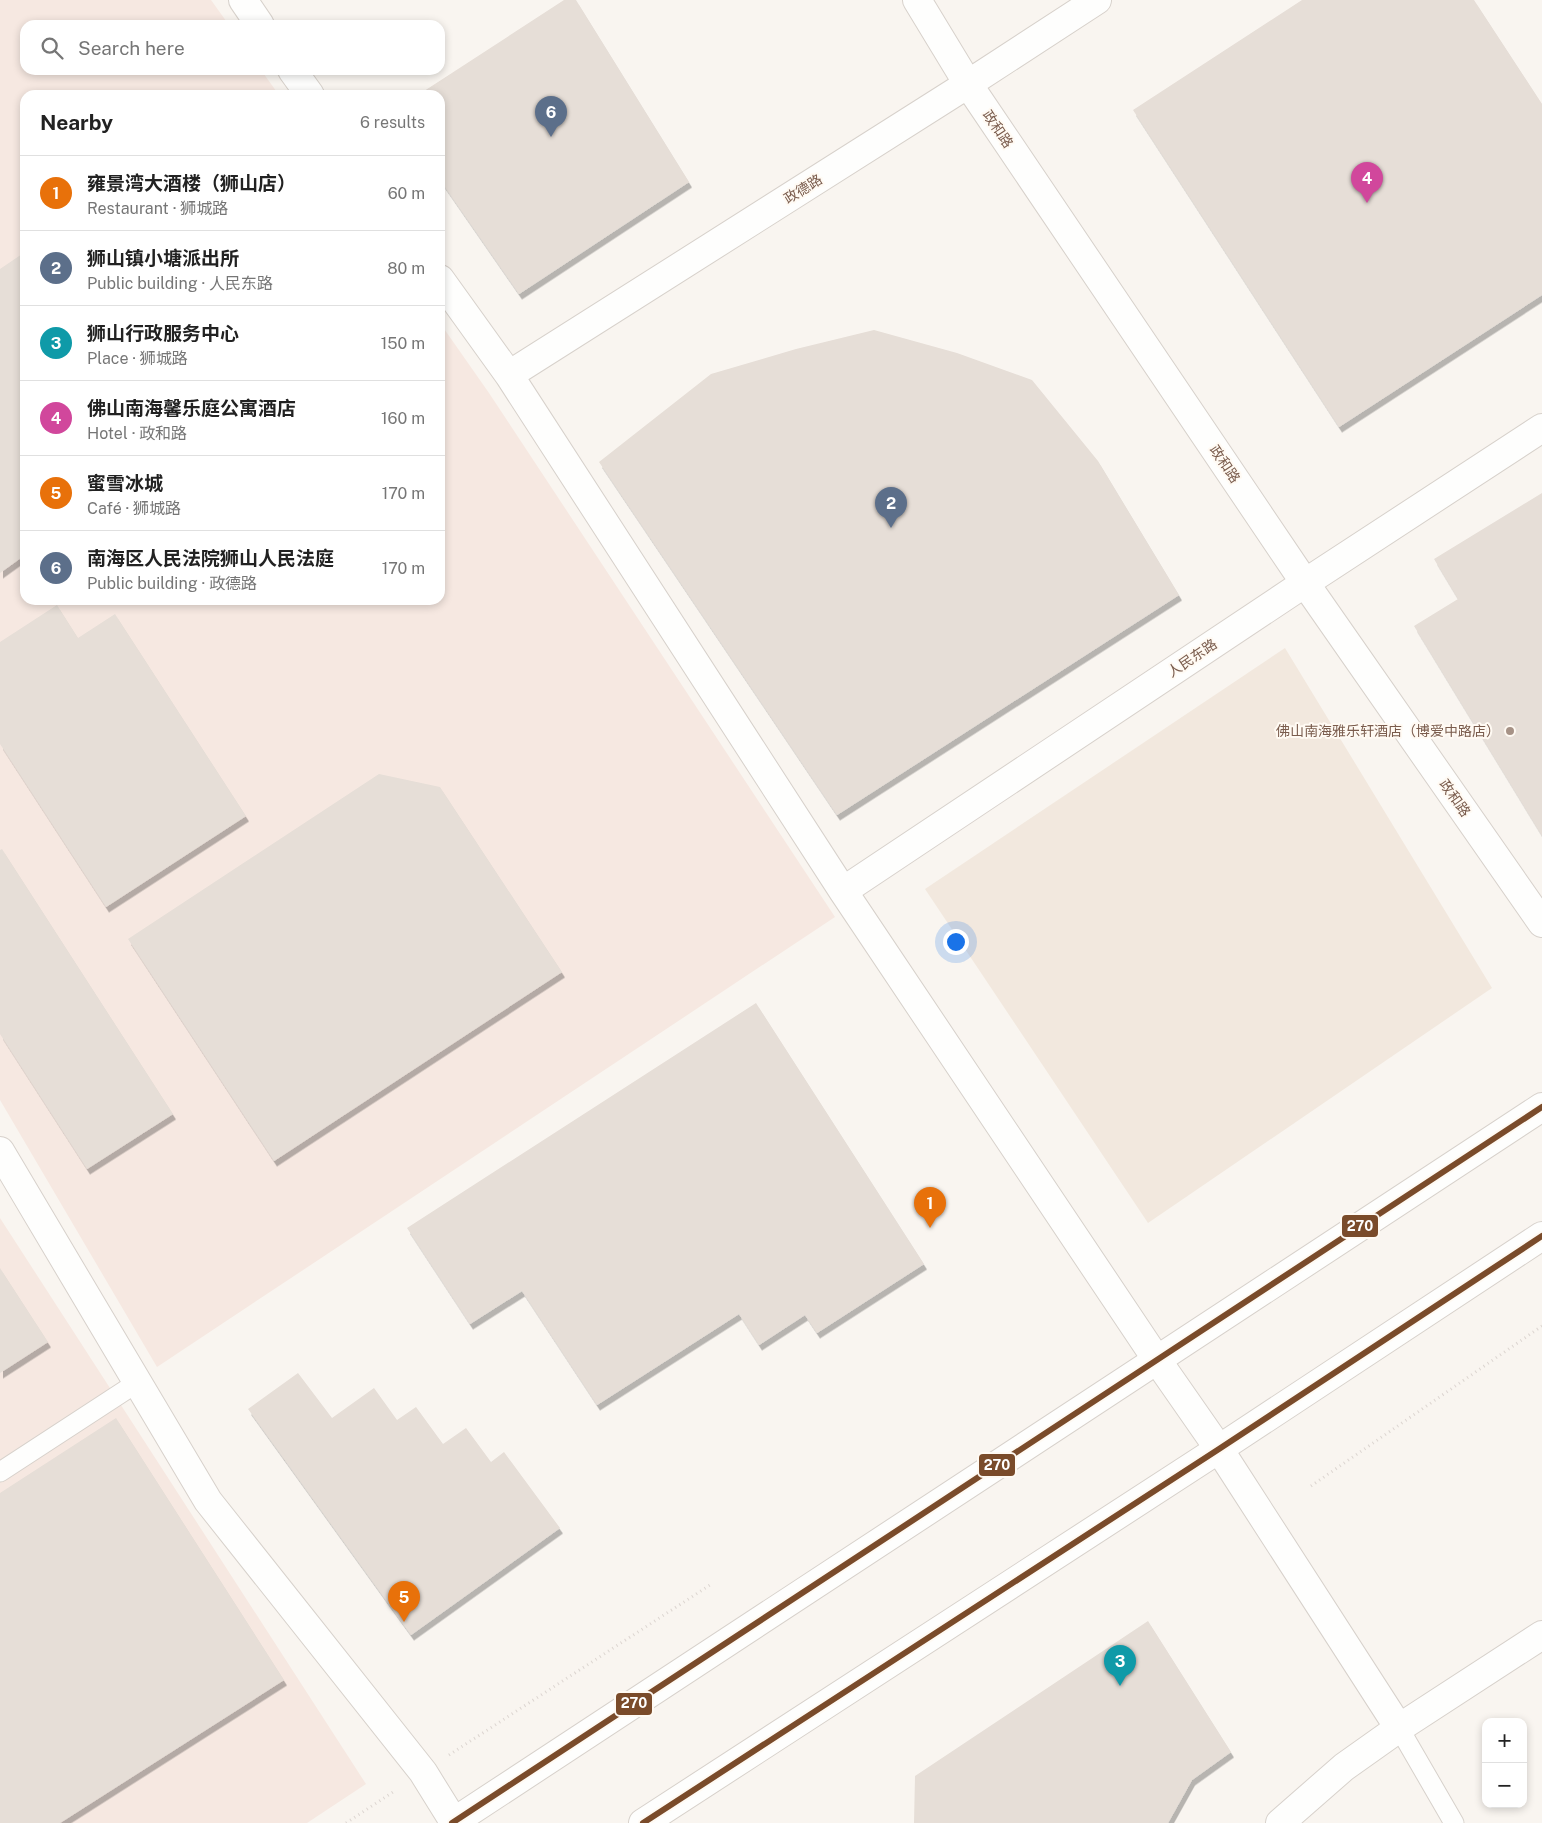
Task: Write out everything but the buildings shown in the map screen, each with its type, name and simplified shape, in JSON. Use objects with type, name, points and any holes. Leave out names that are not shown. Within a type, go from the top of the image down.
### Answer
[{"type":"street","points":[[243,0],[257,20]]},
{"type":"street","name":"政和路","points":[[917,0],[968,84],[1305,583],[1542,923]]},
{"type":"street","name":"政德路","points":[[509,376],[1097,0]]},
{"type":"street","points":[[296,75],[306,90]]},
{"type":"street","points":[[445,285],[509,376],[843,891],[1157,1360],[1219,1449],[1400,1728]]},
{"type":"street","name":"人民东路","points":[[843,891],[1305,583],[1542,428]]},
{"type":"street","points":[[0,1151],[208,1501],[423,1772],[453,1822],[1542,1107]]},
{"type":"street","points":[[643,1823],[1219,1449],[1542,1236]]},
{"type":"street","points":[[1280,1823],[1344,1767],[1542,1635]]},
{"type":"lane","points":[[0,1472],[138,1382]]},
{"type":"lane","points":[[1400,1728],[1454,1823]]},
{"type":"path","points":[[1311,1486],[1542,1326]]},
{"type":"path","points":[[346,1823],[710,1585]]},
{"type":"shaded area","points":[[0,0],[211,0],[225,20],[20,20],[20,75],[265,75],[275,90],[20,90],[20,605],[445,605],[445,330],[489,393],[835,917],[157,1367],[0,1100]]},
{"type":"shaded area","points":[[1285,648],[1492,988],[1148,1223],[925,889]]},
{"type":"shaded area","points":[[0,1218],[366,1784],[307,1823],[0,1823]]},
{"type":"transit line","name":"270","points":[[452,1823],[1542,1107]]},
{"type":"transit line","name":"270","points":[[643,1823],[1219,1449],[1542,1236]]},
{"type":"place","name":"南海区人民法院狮山人民法庭","points":[[551,137]]},
{"type":"place","name":"佛山南海馨乐庭公寓酒店","points":[[1367,203]]},
{"type":"place","name":"狮山镇小塘派出所","points":[[891,528]]},
{"type":"place","name":"佛山南海雅乐轩酒店（博爱中路店）","points":[[1510,731]]},
{"type":"place","name":"雍景湾大酒楼（狮山店）","points":[[930,1228]]},
{"type":"place","name":"蜜雪冰城","points":[[404,1622]]},
{"type":"place","name":"狮山行政服务中心","points":[[1120,1686]]}]
